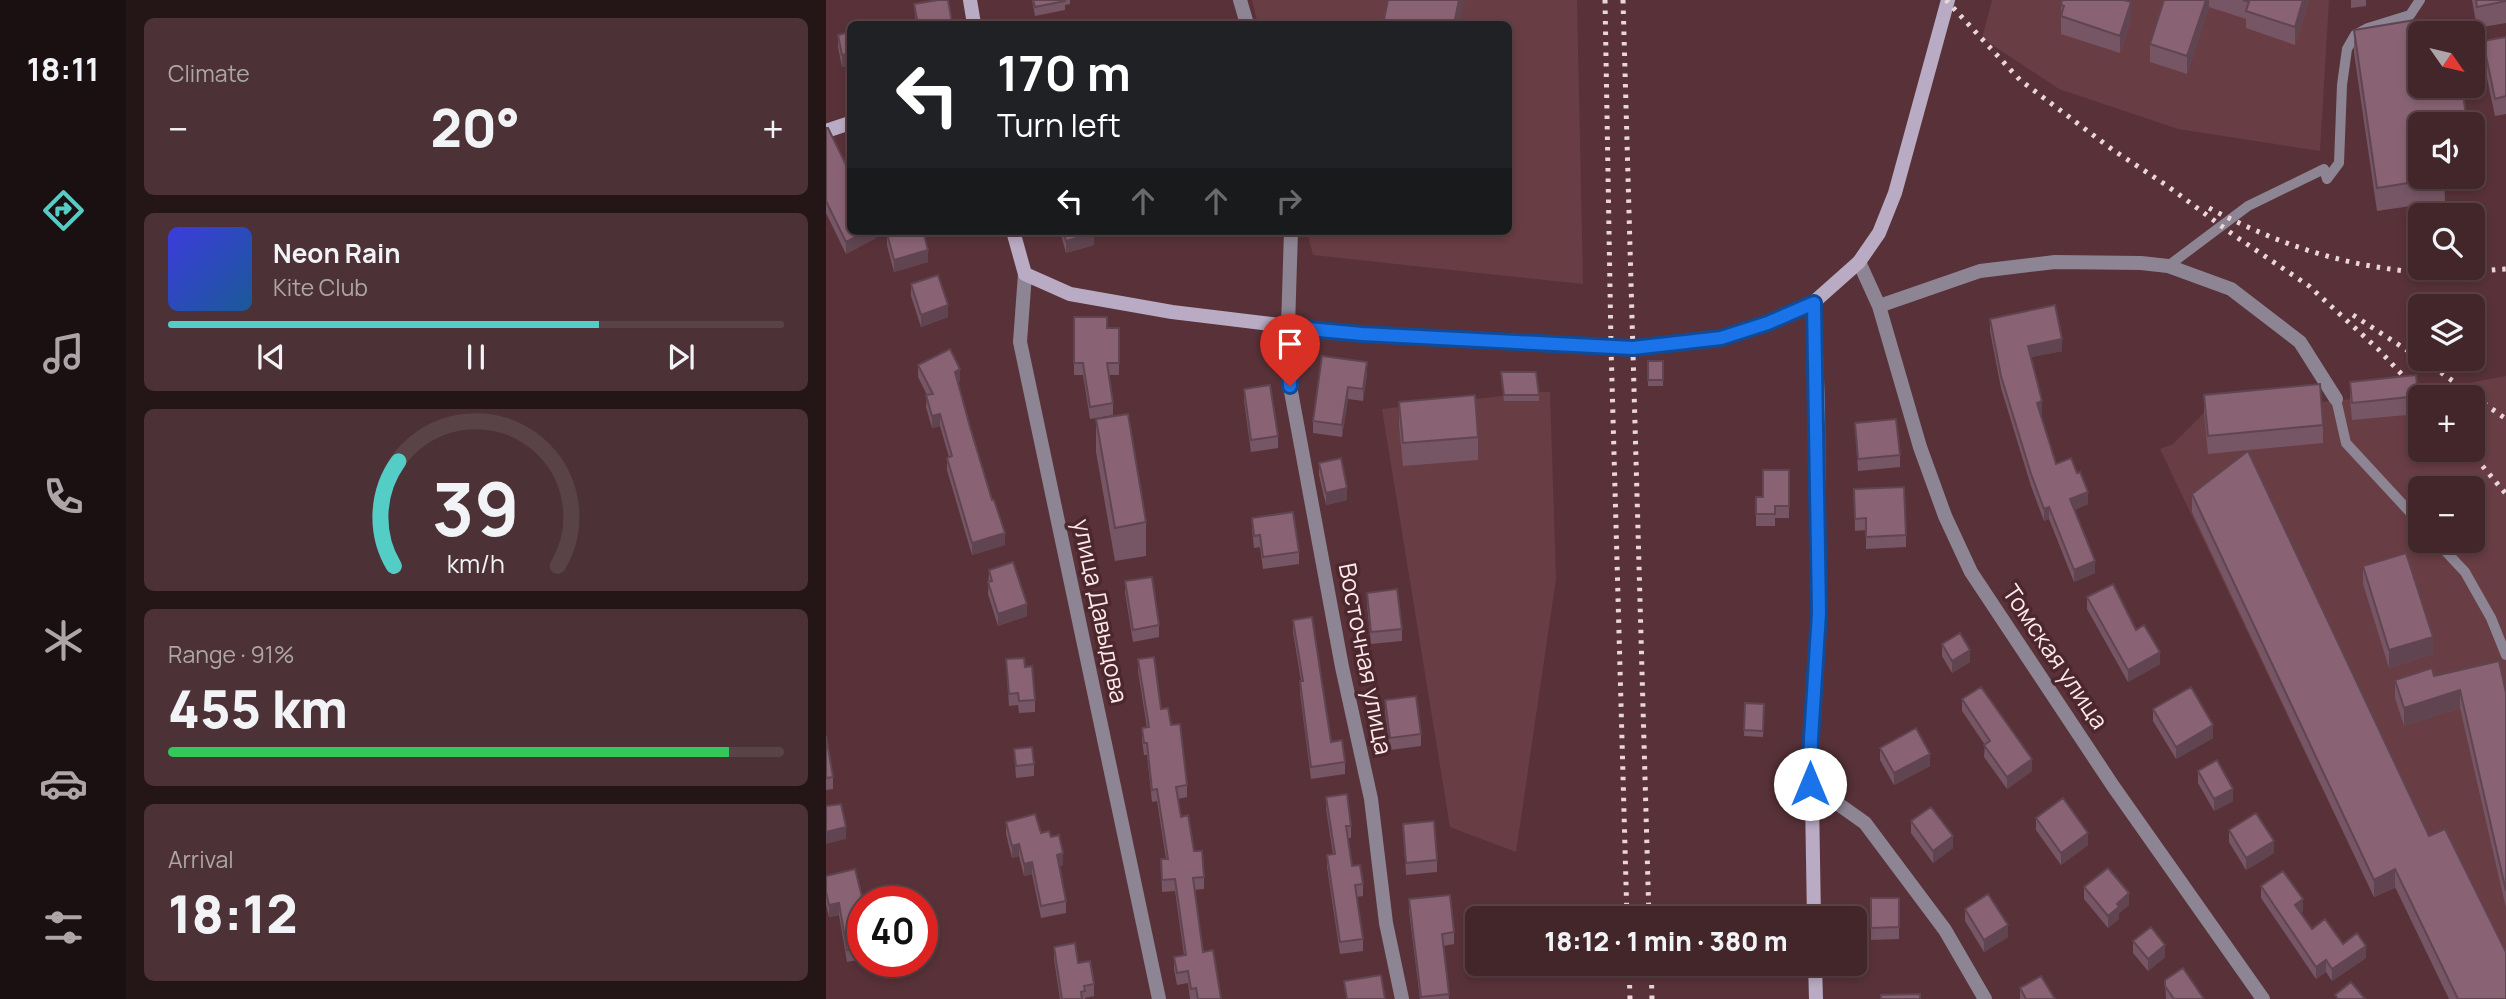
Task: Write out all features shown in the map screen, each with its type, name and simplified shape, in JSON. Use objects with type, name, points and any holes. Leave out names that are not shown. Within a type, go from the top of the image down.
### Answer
[{"type":"main road","points":[[970,0],[974,21]]},
{"type":"main road","points":[[1025,274],[1070,294],[1172,312],[1362,334],[1633,348],[1721,338],[1768,323],[1814,303],[1859,262],[1879,233],[1895,193],[1948,0]]},
{"type":"main road","points":[[826,131],[847,124]]},
{"type":"main road","name":"улица Давыдова","points":[[1014,235],[1025,274]]},
{"type":"main road","points":[[1814,303],[1819,613],[1810,784],[1814,906]]},
{"type":"main road","points":[[1815,976],[1816,999]]},
{"type":"street","points":[[1240,0],[1246,21]]},
{"type":"street","name":"Восточная улица","points":[[1291,235],[1288,327],[1290,386],[1342,667],[1371,799],[1386,923],[1402,999]]},
{"type":"street","name":"Томская улица","points":[[1859,262],[1880,306],[1920,447],[1945,516],[1971,572],[2113,786],[2263,999]]},
{"type":"street","points":[[1880,306],[1980,271],[2055,262],[2141,262],[2168,266],[2231,289],[2300,342],[2336,399]]},
{"type":"street","name":"улица Давыдова","points":[[1025,274],[1020,342],[1159,999]]},
{"type":"street","points":[[1810,784],[1865,823],[1945,930],[1985,999]]},
{"type":"lane","points":[[2168,266],[2248,206],[2324,169],[2328,179],[2339,163],[2342,85],[2347,49],[2355,35],[2410,15],[2420,0]]},
{"type":"lane","points":[[2336,399],[2346,443],[2408,510]]},
{"type":"lane","points":[[2447,553],[2465,572],[2491,618],[2506,655]]},
{"type":"lane","points":[[2491,618],[2506,625]]},
{"type":"shaded area","points":[[1252,0],[1577,0],[1583,284],[1313,255],[1308,235],[1512,235],[1512,21],[1257,21]]},
{"type":"shaded area","points":[[1992,0],[2329,0],[2320,151],[2178,129],[2059,89],[1982,38]]},
{"type":"shaded area","points":[[2506,376],[2506,999],[2450,999],[2396,888],[2374,897],[2160,449],[2173,444],[2204,413],[2408,394],[2408,462],[2485,462],[2485,385],[2458,385]]},
{"type":"shaded area","points":[[1550,392],[1556,579],[1516,852],[1450,827],[1382,409]]},
{"type":"building","points":[[948,0],[952,21],[917,21],[914,4]]},
{"type":"building","points":[[1033,0],[1065,0],[1065,1],[1035,7]]},
{"type":"building","points":[[1388,0],[1459,0],[1455,21],[1384,21]]},
{"type":"building","points":[[2062,0],[2131,2],[2120,36],[2061,16],[2064,6],[2061,5]]},
{"type":"building","points":[[2164,0],[2206,0],[2187,56],[2150,44]]},
{"type":"building","points":[[2243,0],[2303,0],[2295,27],[2246,11],[2249,2]]},
{"type":"building","points":[[2476,0],[2506,0],[2506,1],[2477,7]]},
{"type":"building","points":[[2408,21],[2408,98],[2464,98],[2465,112],[2408,112],[2408,183],[2377,188],[2354,30]]},
{"type":"building","points":[[847,33],[847,54],[842,55],[838,35]]},
{"type":"building","points":[[2506,37],[2506,96],[2495,99],[2485,51],[2485,41]]},
{"type":"building","points":[[828,128],[847,167],[847,235],[859,235],[846,242],[826,201]]},
{"type":"building","points":[[888,235],[924,235],[928,250],[894,260]]},
{"type":"building","points":[[1064,235],[1087,235],[1066,241]]},
{"type":"building","points":[[938,275],[948,305],[921,315],[911,284]]},
{"type":"building","points":[[2055,305],[2062,339],[2028,346],[2042,401],[2037,403],[2056,464],[2071,458],[2088,492],[2070,499],[2095,561],[2074,570],[2049,507],[2044,509],[2031,474],[2001,376],[1990,319]]},
{"type":"building","points":[[1074,317],[1107,317],[1107,328],[1119,328],[1119,363],[1107,363],[1113,403],[1090,407],[1083,363],[1074,363]]},
{"type":"building","points":[[950,349],[960,369],[955,372],[970,427],[1005,533],[972,543],[947,458],[952,456],[940,414],[932,416],[926,395],[933,394],[918,365]]},
{"type":"building","points":[[1322,356],[1367,362],[1363,389],[1348,387],[1342,425],[1313,421]]},
{"type":"building","points":[[1648,361],[1663,361],[1663,380],[1648,380]]},
{"type":"building","points":[[1501,372],[1536,372],[1539,395],[1504,395]]},
{"type":"building","points":[[2416,375],[2417,385],[2408,385],[2408,397],[2352,403],[2350,382]]},
{"type":"building","points":[[2320,384],[2323,425],[2208,436],[2204,395]]},
{"type":"building","points":[[1270,385],[1278,436],[1251,440],[1244,389]]},
{"type":"building","points":[[1475,395],[1478,437],[1403,443],[1399,402]]},
{"type":"building","points":[[1128,414],[1146,522],[1115,528],[1096,419]]},
{"type":"building","points":[[1896,419],[1900,455],[1858,459],[1855,423]]},
{"type":"building","points":[[2248,451],[2429,836],[2445,829],[2506,952],[2506,999],[2458,999],[2395,869],[2374,880],[2192,494]]},
{"type":"building","points":[[1341,458],[1347,488],[1326,493],[1319,463]]},
{"type":"building","points":[[1763,470],[1789,470],[1789,506],[1775,506],[1775,514],[1756,514],[1756,497],[1763,497]]},
{"type":"building","points":[[1904,487],[1906,535],[1866,537],[1866,518],[1855,519],[1854,489]]},
{"type":"building","points":[[1293,512],[1299,552],[1263,557],[1260,535],[1254,536],[1252,518]]},
{"type":"building","points":[[2406,553],[2433,637],[2389,650],[2363,566]]},
{"type":"building","points":[[1013,562],[1027,604],[998,614],[988,582],[992,581],[989,570]]},
{"type":"building","points":[[1152,577],[1159,625],[1133,630],[1125,581]]},
{"type":"building","points":[[2113,584],[2136,630],[2144,625],[2160,652],[2128,670],[2087,597]]},
{"type":"building","points":[[1397,589],[1402,629],[1371,632],[1367,593]]},
{"type":"building","points":[[1312,617],[1331,742],[1342,740],[1345,762],[1311,767],[1300,681],[1303,681],[1293,620]]},
{"type":"building","points":[[1960,633],[1970,650],[1952,661],[1942,644]]},
{"type":"building","points":[[1154,657],[1161,709],[1168,708],[1171,725],[1180,724],[1187,785],[1176,787],[1181,817],[1188,815],[1194,851],[1202,851],[1204,877],[1193,878],[1203,952],[1213,950],[1221,999],[1198,999],[1196,988],[1191,989],[1188,971],[1177,973],[1174,957],[1186,955],[1175,879],[1162,880],[1161,859],[1168,859],[1157,789],[1152,790],[1147,743],[1144,743],[1142,728],[1149,727],[1138,659]]},
{"type":"building","points":[[1024,658],[1025,667],[1032,666],[1035,700],[1019,701],[1018,693],[1009,694],[1006,659]]},
{"type":"building","points":[[2499,661],[2506,693],[2506,891],[2460,690],[2404,708],[2395,680],[2432,668],[2434,676]]},
{"type":"building","points":[[1981,687],[2032,759],[2007,777],[1984,745],[1990,741],[1962,699]]},
{"type":"building","points":[[2191,687],[2213,725],[2176,747],[2153,709]]},
{"type":"building","points":[[1416,696],[1421,734],[1390,738],[1385,700]]},
{"type":"building","points":[[1745,703],[1764,704],[1763,731],[1744,730]]},
{"type":"building","points":[[1916,728],[1930,754],[1894,773],[1880,748]]},
{"type":"building","points":[[826,736],[833,777],[826,778]]},
{"type":"building","points":[[1032,747],[1034,764],[1016,766],[1014,749]]},
{"type":"building","points":[[2217,760],[2233,789],[2214,799],[2198,771]]},
{"type":"building","points":[[1347,794],[1351,826],[1346,826],[1352,866],[1360,865],[1363,884],[1355,885],[1363,939],[1340,942],[1327,855],[1335,854],[1326,797]]},
{"type":"building","points":[[2063,798],[2088,833],[2061,853],[2036,818]]},
{"type":"building","points":[[841,804],[846,827],[826,832],[826,806]]},
{"type":"building","points":[[1931,807],[1953,836],[1933,851],[1911,821]]},
{"type":"building","points":[[2256,813],[2274,841],[2246,858],[2229,830]]},
{"type":"building","points":[[1035,814],[1041,833],[1049,831],[1051,837],[1059,835],[1063,853],[1057,855],[1066,901],[1041,906],[1032,862],[1024,864],[1019,844],[1012,846],[1006,822]]},
{"type":"building","points":[[1434,821],[1437,860],[1406,863],[1403,824]]},
{"type":"building","points":[[2108,868],[2129,893],[2108,916],[2084,887]]},
{"type":"building","points":[[855,869],[859,886],[847,886],[847,950],[839,903],[829,905],[826,876]]},
{"type":"building","points":[[2283,871],[2303,899],[2295,905],[2312,929],[2325,919],[2343,944],[2357,933],[2366,946],[2332,969],[2326,960],[2316,967],[2261,886]]},
{"type":"building","points":[[1988,894],[2008,925],[1984,940],[1965,909]]},
{"type":"building","points":[[1450,895],[1454,932],[1442,934],[1449,994],[1421,997],[1409,899]]},
{"type":"building","points":[[1871,898],[1899,898],[1899,927],[1871,928]]},
{"type":"building","points":[[2151,927],[2165,945],[2148,959],[2133,941]]},
{"type":"building","points":[[1075,943],[1078,963],[1090,961],[1094,984],[1084,986],[1082,999],[1062,999],[1054,947]]},
{"type":"building","points":[[2183,968],[2204,999],[2174,999],[2165,986],[2165,980]]},
{"type":"building","points":[[1381,975],[1385,999],[1347,999],[1344,981]]},
{"type":"building","points":[[2041,976],[2055,999],[2026,999],[2020,988]]},
{"type":"building","points":[[2351,982],[2365,999],[2338,999],[2335,995]]},
{"type":"building","points":[[1920,994],[1920,999],[1881,999],[1881,995]]},
{"type":"railway","points":[[1605,0],[1611,346],[1627,906]]},
{"type":"railway","points":[[1623,0],[1649,906]]},
{"type":"railway","points":[[1946,0],[2020,80],[2113,150],[2309,286],[2378,349],[2412,385]]},
{"type":"railway","points":[[2209,208],[2263,234],[2319,254],[2376,267],[2436,273],[2506,269]]},
{"type":"railway","points":[[2353,315],[2506,419]]},
{"type":"railway","points":[[2479,462],[2506,494]]},
{"type":"railway","points":[[1629,976],[1630,999]]},
{"type":"railway","points":[[1651,976],[1652,999]]},
{"type":"route","points":[[1290,386],[1288,327],[1362,334],[1633,348],[1721,338],[1768,323],[1814,303],[1818,405],[1819,613],[1810,784]]}]
